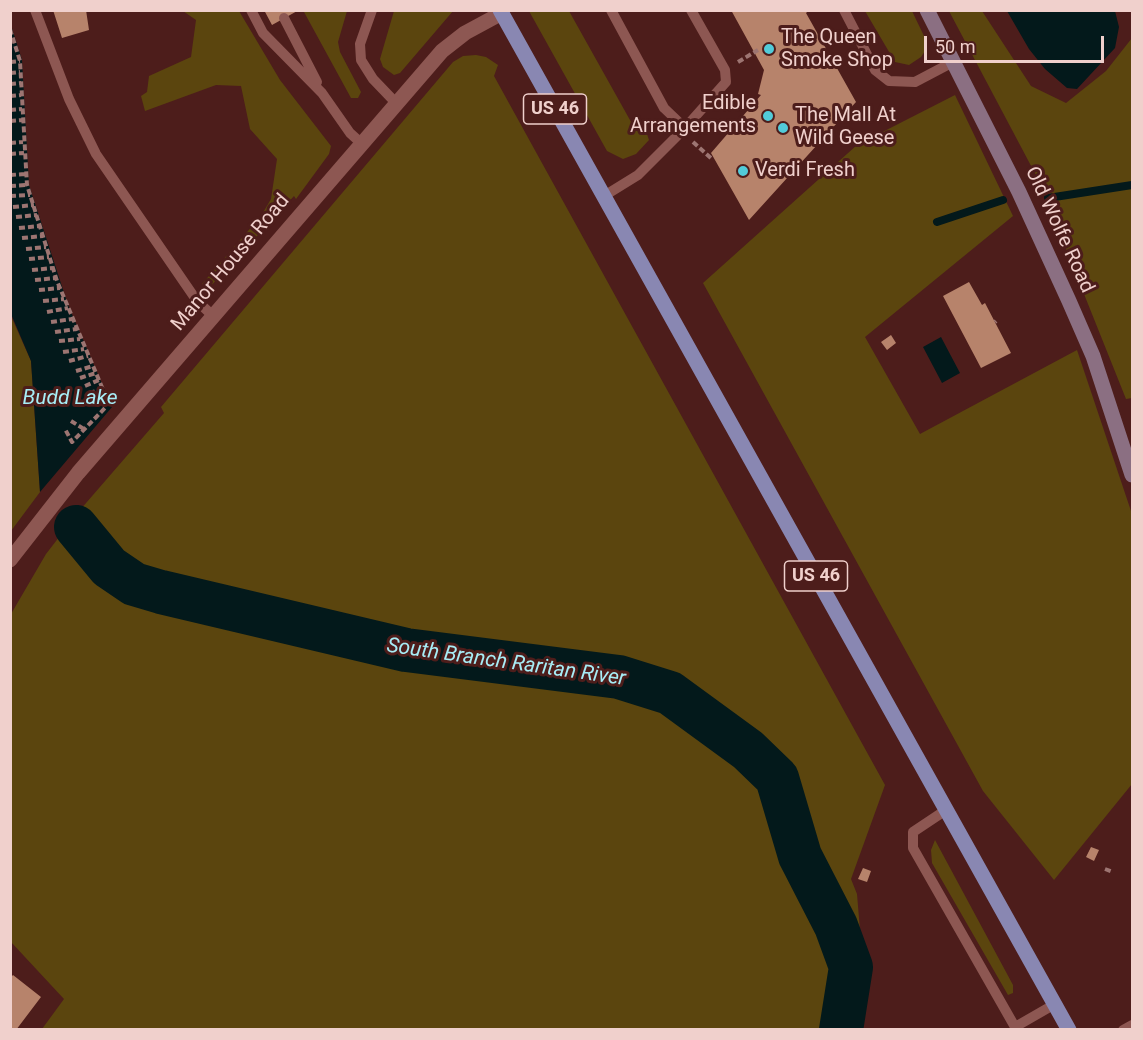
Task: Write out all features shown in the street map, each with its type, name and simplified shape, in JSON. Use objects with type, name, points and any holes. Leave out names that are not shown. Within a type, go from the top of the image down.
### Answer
[{"type":"main road","name":"US 46","points":[[501,12],[1069,1029]]},
{"type":"street","name":"Old Wolfe Road","points":[[927,10],[1019,192],[1073,310],[1093,356],[1132,475]]},
{"type":"street","name":"Manor House Road","points":[[10,560],[51,505],[396,103],[452,42],[501,12]]},
{"type":"lane","points":[[35,10],[69,99],[96,154],[197,301],[213,316]]},
{"type":"lane","points":[[251,10],[264,33],[322,93]]},
{"type":"lane","points":[[372,10],[360,44],[361,60],[374,79],[396,103]]},
{"type":"lane","points":[[610,10],[664,108],[685,128]]},
{"type":"lane","points":[[604,196],[638,175],[724,85],[725,70],[691,10]]},
{"type":"lane","points":[[844,10],[870,62],[886,79],[899,84],[915,82],[953,62]]},
{"type":"lane","points":[[284,18],[322,93],[350,133],[361,143]]},
{"type":"lane","points":[[946,810],[913,832],[913,848],[1015,1027],[1024,1026],[1055,1004]]},
{"type":"lane","points":[[1123,1029],[1132,1024]]},
{"type":"path","points":[[11,30],[12,41],[20,61],[27,184],[56,278],[84,349],[108,399],[105,408],[72,442],[65,429]]},
{"type":"path","points":[[10,52],[17,51]]},
{"type":"path","points":[[10,62],[20,61]]},
{"type":"path","points":[[10,73],[20,72]]},
{"type":"path","points":[[10,84],[21,83]]},
{"type":"path","points":[[10,96],[21,95]]},
{"type":"path","points":[[10,110],[22,109]]},
{"type":"path","points":[[10,121],[22,120]]},
{"type":"path","points":[[685,128],[692,141],[713,160]]},
{"type":"path","points":[[10,143],[23,142]]},
{"type":"path","points":[[10,154],[24,153]]},
{"type":"path","points":[[10,175],[26,174]]},
{"type":"path","points":[[10,186],[27,184]]},
{"type":"path","points":[[10,196],[30,195]]},
{"type":"path","points":[[13,207],[34,205]]},
{"type":"path","points":[[16,217],[37,215]]},
{"type":"path","points":[[19,228],[40,226]]},
{"type":"path","points":[[22,238],[43,236]]},
{"type":"path","points":[[26,249],[46,247]]},
{"type":"path","points":[[29,259],[49,257]]},
{"type":"path","points":[[32,270],[53,268]]},
{"type":"path","points":[[35,280],[56,278]]},
{"type":"path","points":[[39,290],[60,288]]},
{"type":"path","points":[[43,301],[64,299]]},
{"type":"path","points":[[47,312],[68,308]]},
{"type":"path","points":[[51,322],[72,319]]},
{"type":"path","points":[[55,332],[76,329]]},
{"type":"path","points":[[58,341],[80,339]]},
{"type":"path","points":[[63,352],[84,349]]},
{"type":"path","points":[[69,361],[88,356]]},
{"type":"path","points":[[76,371],[93,366]]},
{"type":"path","points":[[80,378],[96,373]]},
{"type":"path","points":[[85,386],[99,380]]},
{"type":"path","points":[[89,393],[103,389]]},
{"type":"path","points":[[92,403],[108,399]]},
{"type":"path","points":[[70,421],[84,429]]},
{"type":"path","points":[[1105,869],[1113,872]]},
{"type":"shaded area","points":[[183,11],[239,11],[280,80],[331,146],[329,154],[296,199],[294,196],[208,289],[202,284],[261,216],[271,199],[277,159],[250,129],[241,86],[216,85],[145,111],[141,96],[147,92],[149,76],[191,57],[196,20]]},
{"type":"shaded area","points":[[347,11],[338,42],[340,52],[361,92],[358,98],[351,98],[304,12]]},
{"type":"shaded area","points":[[394,11],[453,11],[400,73],[394,75],[383,67],[380,59]]},
{"type":"shaded area","points":[[529,11],[569,11],[635,129],[644,125],[649,140],[636,154],[623,159],[607,151]]},
{"type":"shaded area","points":[[865,11],[912,11],[924,36],[925,51],[921,57],[909,65],[895,62]]},
{"type":"shaded area","points":[[949,11],[982,11],[1031,86],[1066,103],[1106,71],[1132,38],[1132,398],[1126,399],[1038,179]]},
{"type":"shaded area","points":[[463,56],[486,57],[498,65],[494,76],[885,785],[851,879],[857,894],[863,966],[858,1029],[42,1029],[64,999],[11,942],[11,614],[46,554],[80,510],[164,413],[161,407],[453,62]]},
{"type":"shaded area","points":[[955,95],[1013,216],[865,337],[920,434],[1077,350],[1132,514],[1132,784],[1054,880],[983,791],[703,283],[857,145]]},
{"type":"shaded area","points":[[10,314],[31,361],[40,492],[11,531]]},
{"type":"shaded area","points":[[935,840],[1013,985],[1013,993],[1008,995],[932,863],[931,850]]},
{"type":"water","points":[[1007,11],[1115,11],[1119,27],[1115,48],[1077,89],[1067,88],[1045,69],[1029,49]]},
{"type":"water","name":"Budd Lake","points":[[10,22],[22,60],[29,185],[68,305],[112,407],[40,492],[31,361],[11,314]]},
{"type":"water","points":[[941,337],[960,373],[942,383],[923,347]]},
{"type":"building","points":[[53,10],[86,10],[89,30],[62,38]]},
{"type":"building","points":[[264,10],[299,10],[272,25]]},
{"type":"building","name":"The Mall At Wild Geese","points":[[731,10],[809,10],[806,13],[856,102],[749,220],[711,153],[761,95],[758,94],[764,70]]},
{"type":"building","points":[[969,282],[982,305],[985,303],[1011,353],[981,368],[943,296]]},
{"type":"building","points":[[891,335],[896,343],[887,350],[881,342]]},
{"type":"building","points":[[1091,847],[1099,850],[1094,861],[1086,857]]},
{"type":"building","points":[[863,868],[871,871],[867,882],[858,879]]},
{"type":"building","points":[[13,975],[41,997],[16,1030],[10,1030],[10,978]]},
{"type":"waterway","points":[[1048,198],[1132,185]]},
{"type":"waterway","points":[[937,222],[1003,200]]},
{"type":"waterway","name":"South Branch Raritan River","points":[[76,527],[109,567],[134,584],[161,592],[406,650],[619,677],[670,693],[748,750],[777,778],[800,856],[836,926],[851,967],[841,1030]]},
{"type":"place","name":"The Queen Smoke Shop","points":[[769,49]]},
{"type":"place","name":"Edible Arrangements","points":[[768,116]]},
{"type":"place","name":"The Mall At Wild Geese","points":[[783,128]]},
{"type":"place","name":"Verdi Fresh","points":[[743,171]]}]
